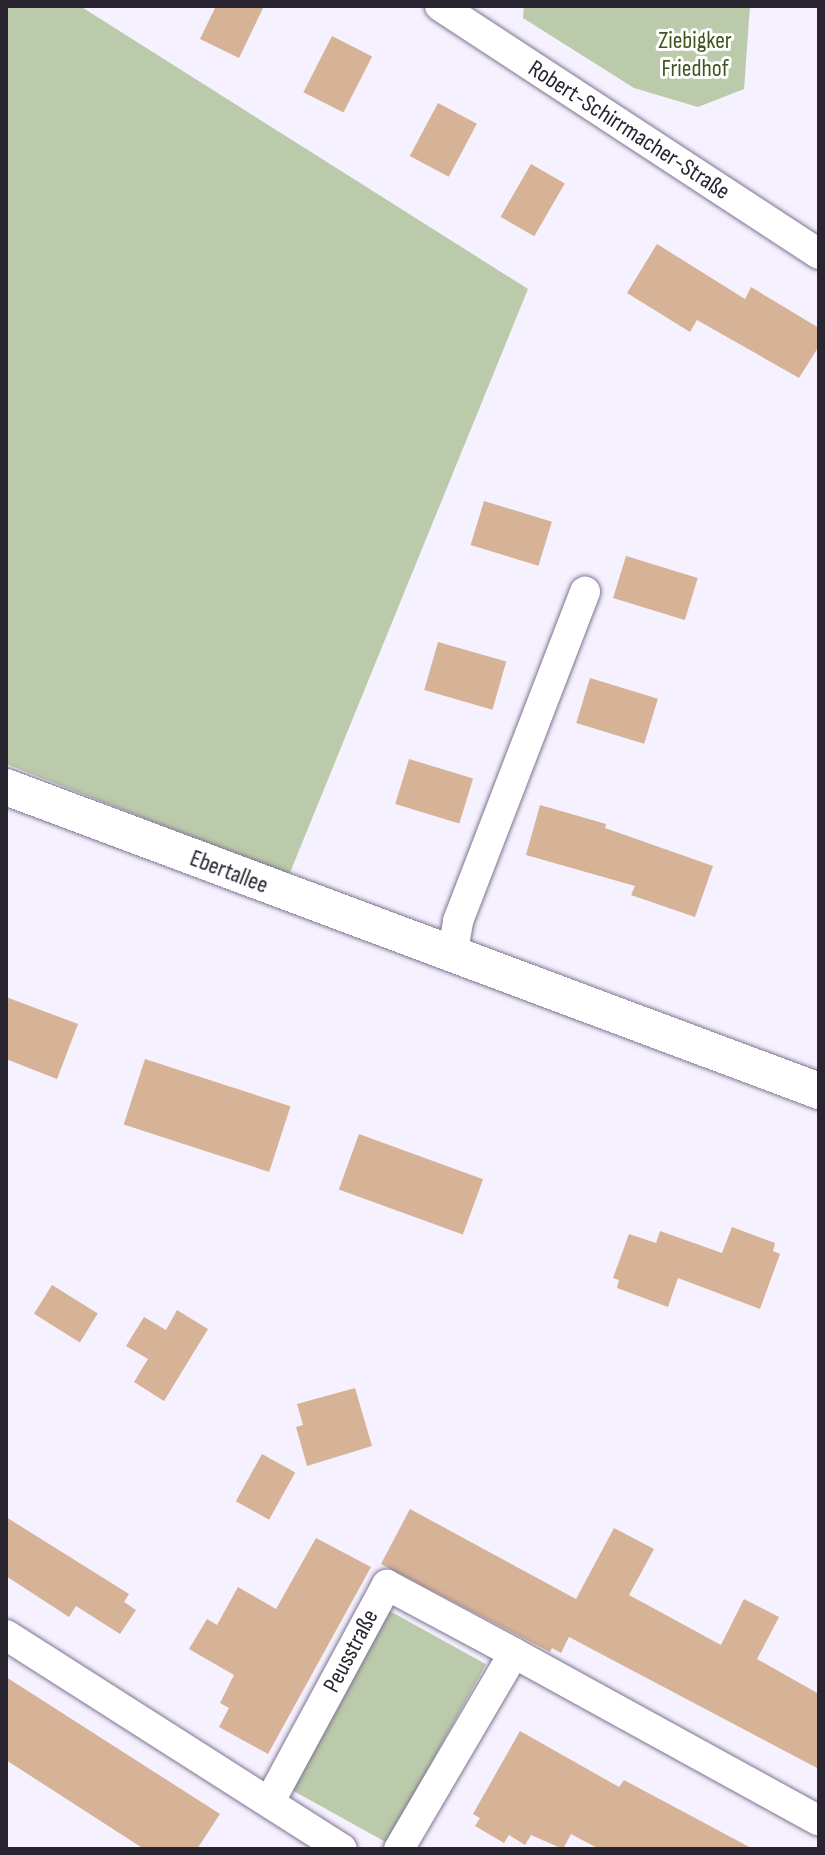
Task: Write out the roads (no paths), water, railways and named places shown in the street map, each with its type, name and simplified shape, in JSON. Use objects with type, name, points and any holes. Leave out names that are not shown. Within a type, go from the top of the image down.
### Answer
[{"type":"street","name":"Robert-Schirrmacher-Straße","points":[[440,6],[819,254]]},
{"type":"street","points":[[452,956],[458,921],[585,592]]},
{"type":"street","name":"Ebertallee","points":[[6,787],[819,1091]]},
{"type":"street","name":"Peusstraße","points":[[270,1801],[387,1585],[819,1821]]},
{"type":"street","points":[[6,1635],[342,1849]]},
{"type":"street","points":[[399,1849],[514,1653]]},
{"type":"park label","name":"Ziebigker Friedhof","points":[[695,55]]}]
